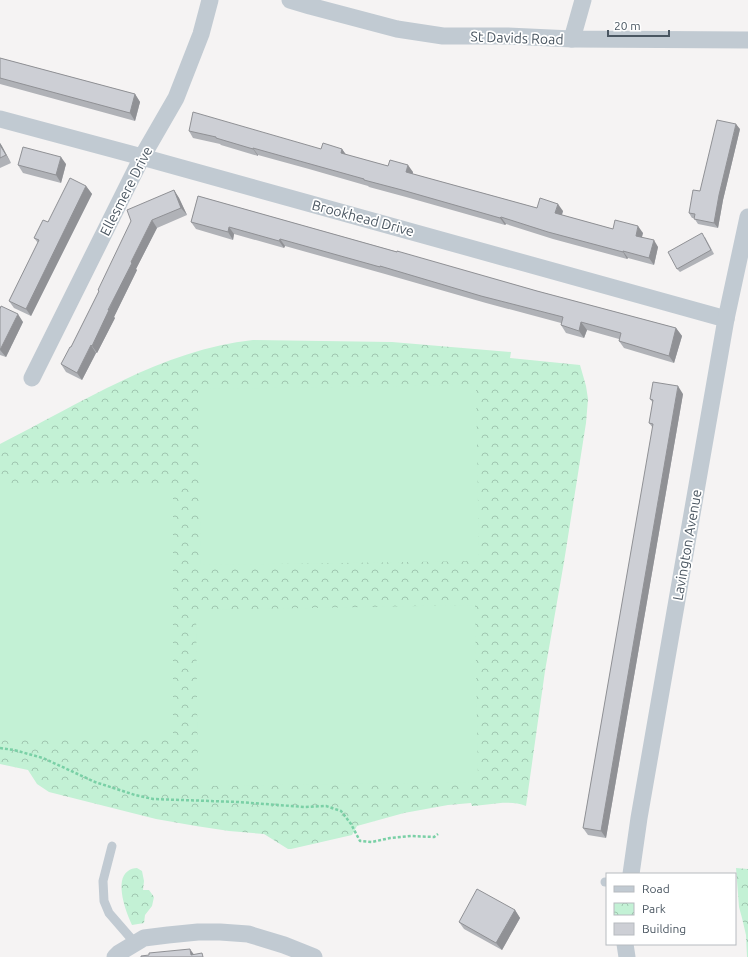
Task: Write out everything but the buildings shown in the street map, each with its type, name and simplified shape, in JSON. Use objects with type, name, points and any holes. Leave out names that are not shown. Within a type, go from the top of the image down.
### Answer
[{"type":"street","name":"Ellesmere Drive","points":[[32,378],[142,157],[176,98],[201,34],[210,0]]},
{"type":"street","name":"St Davids Road","points":[[290,0],[397,29],[443,36],[508,36],[572,40],[748,40]]},
{"type":"street","points":[[572,40],[583,0]]},
{"type":"street","name":"Brookhead Drive","points":[[0,119],[726,319]]},
{"type":"street","name":"Lavington Avenue","points":[[631,873],[640,810],[726,319],[748,217]]},
{"type":"street","points":[[116,957],[119,953],[144,938],[198,932],[248,934],[284,945],[314,957]]},
{"type":"street","points":[[625,945],[627,957]]},
{"type":"lane","points":[[112,846],[103,881],[104,901],[109,913],[135,943]]},
{"type":"path","points":[[0,748],[14,750],[43,758],[95,782],[153,800],[238,802],[304,807],[326,806],[341,811],[351,824],[360,841],[372,842],[390,838],[411,836],[434,837],[438,834]]},
{"type":"green space","points":[[253,340],[392,342],[511,352],[510,358],[580,365],[588,399],[586,423],[545,671],[526,806],[513,803],[472,806],[471,803],[448,805],[404,813],[357,826],[352,835],[288,849],[264,834],[229,831],[156,819],[49,792],[37,784],[28,770],[0,764],[0,444],[91,396],[155,366],[187,354],[220,345]]},
{"type":"green space","points":[[476,385],[479,561],[201,565],[198,389]]},
{"type":"green space","points":[[0,486],[173,486],[173,736],[0,736]]},
{"type":"green space","points":[[475,605],[478,782],[198,786],[196,610]]},
{"type":"green space","points":[[137,868],[142,871],[144,881],[143,890],[149,890],[154,897],[152,906],[145,915],[144,923],[132,925],[122,897],[122,882],[124,875],[128,871]]},
{"type":"green space","points":[[736,868],[748,869],[748,957],[746,935],[739,907]]}]
